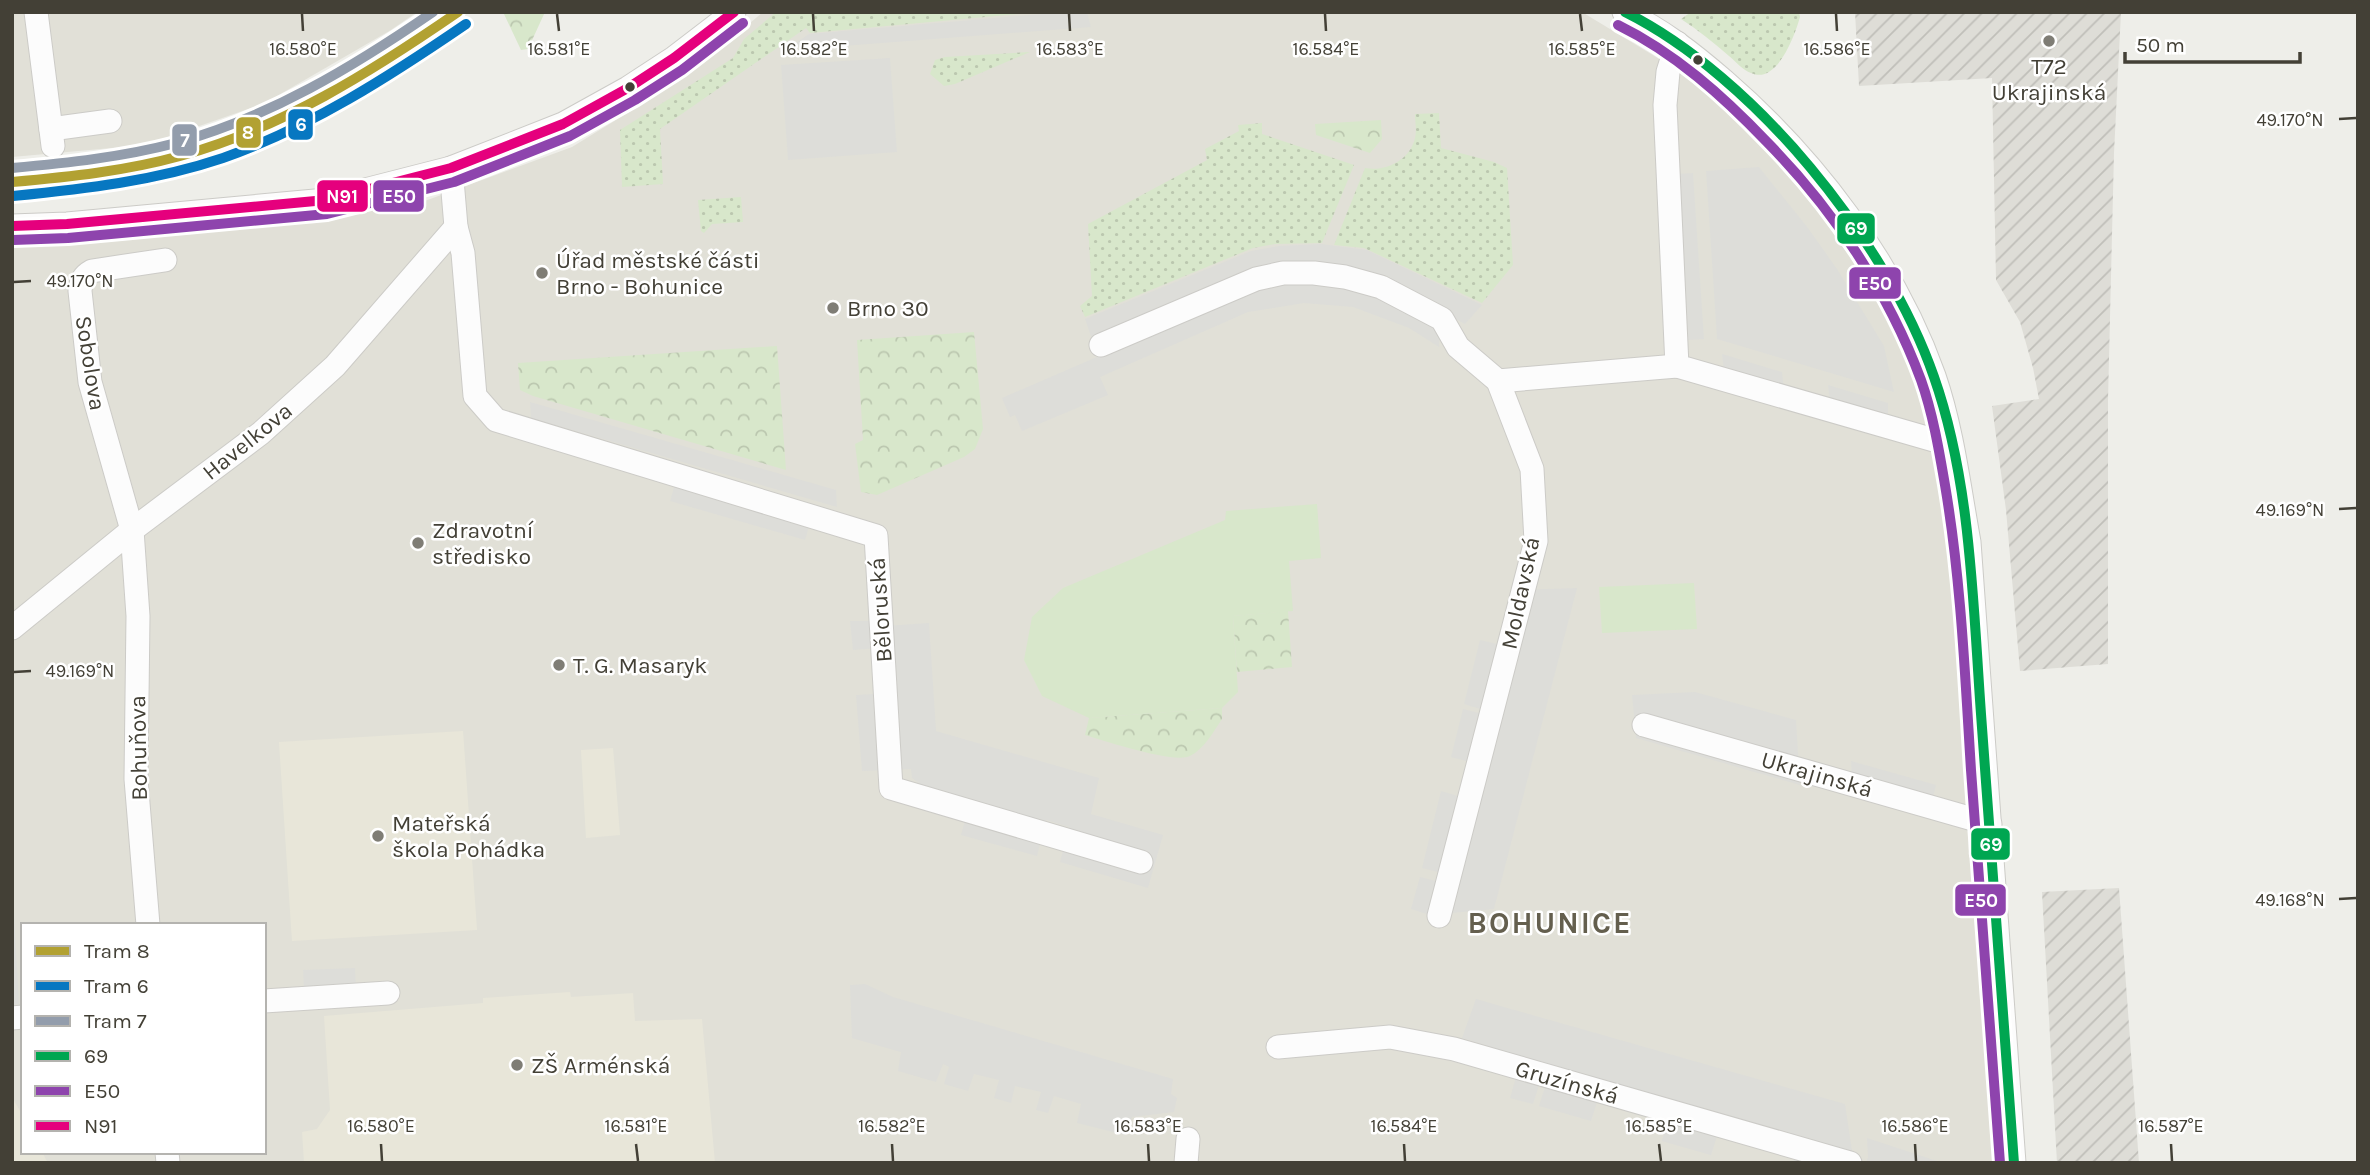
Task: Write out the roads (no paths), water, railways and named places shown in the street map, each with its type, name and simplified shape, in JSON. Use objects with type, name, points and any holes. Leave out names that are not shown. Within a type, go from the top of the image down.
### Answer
[{"type":"street","points":[[36,12],[52,137],[110,121]]},
{"type":"street","points":[[12,226],[67,224],[326,200],[451,168],[554,128],[628,88],[674,58],[734,12]]},
{"type":"street","points":[[1624,12],[1648,23],[1677,43],[1759,112],[1832,192],[1894,285],[1934,376],[1951,445],[1969,542],[2014,1163]]},
{"type":"street","points":[[1677,43],[1668,72],[1665,105],[1677,366]]},
{"type":"street","name":"Běloruská","points":[[451,168],[456,226],[463,253],[475,396],[496,420],[876,536],[891,789],[1141,862]]},
{"type":"street","name":"Havelkova","points":[[12,628],[132,530],[261,433],[335,366],[456,226]]},
{"type":"street","name":"Sobolova","points":[[132,530],[90,382],[81,282],[86,274],[92,271],[165,260]]},
{"type":"street","name":"Moldavská","points":[[1101,345],[1256,279],[1283,273],[1314,273],[1345,277],[1381,287],[1442,319],[1458,347],[1498,382],[1532,469],[1536,541],[1438,916]]},
{"type":"street","points":[[1498,382],[1677,366],[1951,445]]},
{"type":"street","name":"Bohuňova","points":[[132,530],[138,616],[136,779],[148,923]]},
{"type":"street","name":"Ukrajinská","points":[[1644,724],[1990,824]]},
{"type":"street","points":[[266,1001],[388,993]]},
{"type":"street","name":"Gruzínská","points":[[1278,1047],[1390,1037],[1454,1049],[1850,1163]]},
{"type":"street","points":[[1186,1163],[1188,1139]]},
{"type":"tram line","name":"7","points":[[12,168],[136,152],[211,132],[278,105],[310,88],[433,12]]},
{"type":"tram line","name":"8","points":[[12,182],[118,170],[218,144],[325,96],[458,12]]},
{"type":"tram line","name":"6","points":[[13,196],[145,178],[223,158],[319,116],[408,63],[466,24]]},
{"type":"place","name":"T72 Ukrajinská","points":[[2049,41]]},
{"type":"place","name":"Úřad městské části Brno - Bohunice","points":[[542,273]]},
{"type":"place","name":"Brno 30","points":[[833,308]]},
{"type":"place","name":"Zdravotní středisko","points":[[418,543]]},
{"type":"place","name":"T. G. Masaryk","points":[[559,665]]},
{"type":"place","name":"Mateřská škola Pohádka","points":[[378,836]]},
{"type":"place","name":"ZŠ Arménská","points":[[517,1065]]},
{"type":"district","name":"BOHUNICE","points":[[1550,923]]}]
